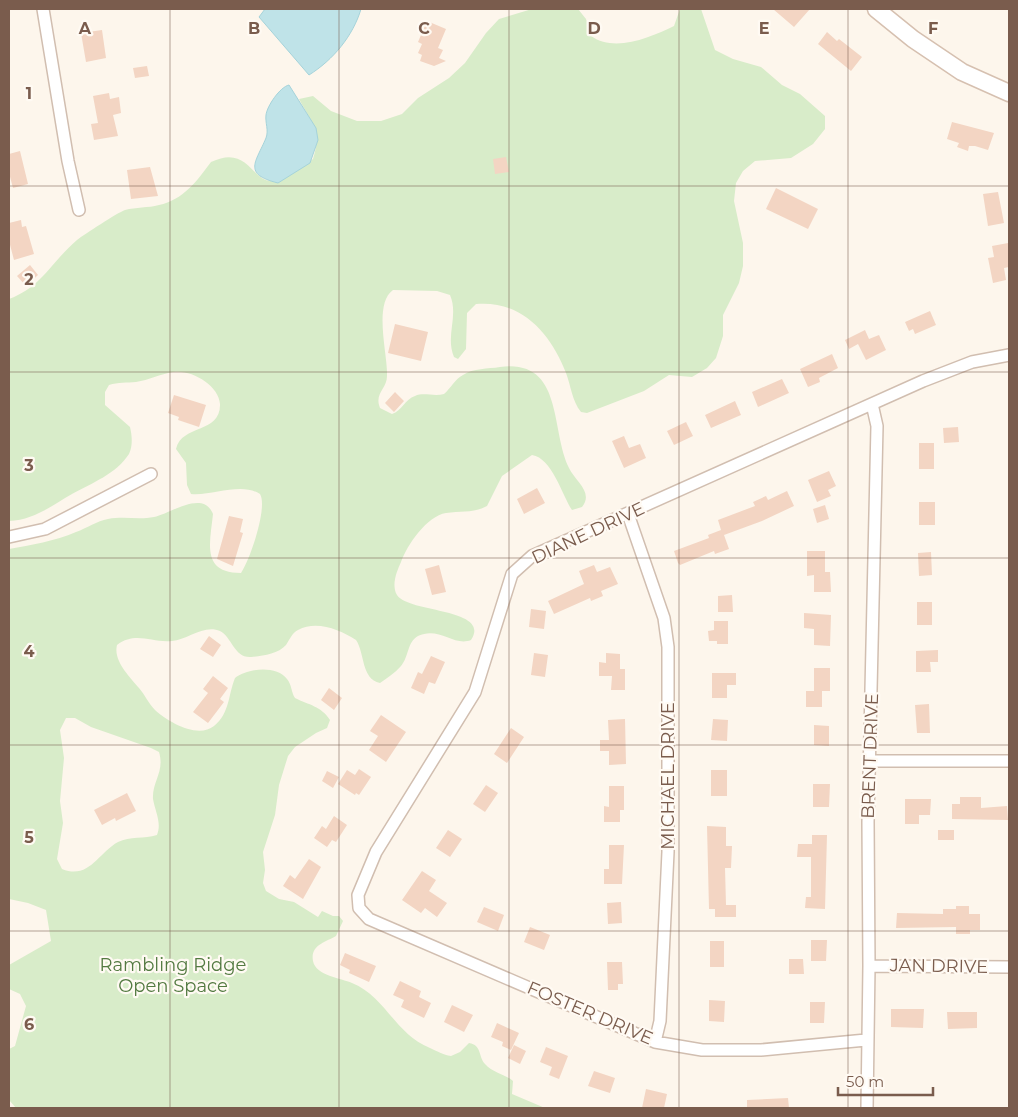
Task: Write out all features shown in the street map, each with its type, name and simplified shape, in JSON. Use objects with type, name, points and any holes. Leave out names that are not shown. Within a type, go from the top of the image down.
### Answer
[{"type":"main road","points":[[876,9],[913,39],[962,72],[1009,93]]},
{"type":"street","points":[[43,9],[68,161],[79,210]]},
{"type":"street","name":"DIANE DRIVE","points":[[359,908],[358,895],[376,852],[475,692],[512,574],[532,556],[872,404],[972,362],[1009,355]]},
{"type":"street","name":"BRENT DRIVE","points":[[867,1108],[866,1040],[869,966],[868,822],[877,426],[872,404]]},
{"type":"street","points":[[9,537],[45,529],[151,474]]},
{"type":"street","name":"MICHAEL DRIVE","points":[[628,514],[664,618],[668,648],[668,852],[660,1021],[655,1042]]},
{"type":"street","points":[[870,761],[1009,761]]},
{"type":"street","name":"FOSTER DRIVE","points":[[359,908],[369,919],[655,1042],[712,1050],[761,1050],[866,1040]]},
{"type":"street","name":"JAN DRIVE","points":[[869,966],[1009,967]]},
{"type":"green space","name":"Rambling Ridge Open Space","points":[[532,9],[578,9],[586,19],[591,36],[601,41],[622,43],[633,42],[655,35],[674,26],[680,9],[701,9],[715,50],[733,59],[761,67],[782,85],[800,94],[825,116],[825,129],[813,144],[791,158],[755,161],[743,171],[736,183],[734,201],[743,243],[743,266],[739,283],[723,315],[723,336],[716,358],[707,368],[692,377],[669,375],[644,391],[587,413],[581,412],[560,359],[552,345],[533,322],[521,314],[492,304],[476,304],[467,313],[466,349],[458,359],[454,357],[451,341],[453,311],[450,295],[437,291],[393,290],[387,297],[384,306],[383,330],[387,376],[379,398],[380,408],[392,414],[415,396],[422,394],[444,394],[460,377],[476,370],[521,367],[535,374],[545,385],[556,417],[563,452],[569,468],[585,491],[585,502],[582,507],[572,510],[551,470],[539,458],[532,455],[502,476],[487,506],[472,511],[439,515],[425,525],[404,555],[395,578],[395,591],[404,601],[460,616],[470,622],[474,630],[471,640],[465,641],[458,641],[433,633],[418,636],[412,642],[401,666],[380,683],[374,681],[366,671],[356,640],[336,630],[320,626],[305,627],[298,630],[279,651],[255,657],[241,654],[224,634],[214,629],[208,629],[172,641],[131,639],[117,645],[116,651],[123,668],[153,708],[175,724],[192,730],[207,730],[214,726],[226,710],[235,678],[254,670],[269,670],[282,675],[289,681],[295,698],[314,706],[326,715],[330,720],[327,728],[295,747],[288,756],[279,785],[275,815],[263,852],[265,870],[263,883],[266,891],[279,899],[294,902],[318,917],[322,911],[333,916],[339,916],[343,921],[336,936],[320,945],[314,951],[313,961],[319,970],[364,989],[398,1025],[430,1048],[451,1056],[460,1052],[469,1043],[473,1044],[478,1048],[483,1061],[488,1067],[513,1081],[512,1094],[545,1108],[16,1108],[9,1100],[9,1049],[15,1046],[26,1006],[20,994],[9,989],[9,965],[51,941],[46,910],[28,903],[9,899],[9,549],[60,538],[108,519],[154,517],[186,505],[202,503],[213,514],[210,545],[214,562],[219,568],[228,572],[241,573],[257,534],[262,501],[260,494],[244,489],[191,494],[187,485],[186,463],[176,449],[180,441],[186,436],[214,420],[219,414],[220,404],[215,391],[203,380],[188,373],[173,372],[141,381],[109,385],[105,392],[105,405],[130,427],[131,448],[124,461],[111,473],[49,508],[26,518],[9,521],[9,299],[30,288],[68,248],[87,233],[125,210],[155,206],[175,199],[195,183],[211,162],[223,158],[241,160],[259,176],[265,180],[272,181],[283,178],[299,169],[313,159],[316,149],[316,134],[312,121],[299,99],[313,96],[331,111],[357,121],[381,121],[402,114],[418,98],[449,78],[465,63],[486,33],[499,19]],"holes":[[[66,718],[75,718],[91,727],[151,748],[159,752],[160,759],[153,793],[158,822],[157,835],[118,842],[93,864],[79,871],[62,869],[57,859],[63,823],[60,801],[64,758],[60,730]]]},
{"type":"water","points":[[265,9],[361,9],[353,29],[334,55],[309,75],[259,17]]},
{"type":"water","points":[[289,85],[316,128],[318,140],[310,163],[278,183],[260,176],[255,166],[267,135],[266,115],[269,107],[274,97],[285,86]]},
{"type":"building","points":[[773,9],[810,9],[794,27]]},
{"type":"building","points":[[427,21],[446,29],[438,48],[443,50],[439,58],[446,61],[434,66],[420,61],[422,55],[418,53],[422,44],[418,42]]},
{"type":"building","points":[[102,30],[106,58],[86,62],[81,33]]},
{"type":"building","points":[[827,32],[837,41],[839,39],[862,57],[851,71],[818,44]]},
{"type":"building","points":[[147,66],[149,76],[135,78],[133,68]]},
{"type":"building","points":[[109,93],[110,99],[119,97],[121,113],[113,115],[118,136],[94,140],[91,124],[98,123],[93,96]]},
{"type":"building","points":[[952,122],[994,133],[988,150],[969,146],[968,151],[957,147],[959,143],[947,139]]},
{"type":"building","points":[[20,151],[28,184],[13,188],[9,173],[9,154]]},
{"type":"building","points":[[506,157],[509,172],[495,174],[493,159]]},
{"type":"building","points":[[150,167],[158,196],[131,199],[127,170]]},
{"type":"building","points":[[776,188],[818,209],[808,229],[766,209]]},
{"type":"building","points":[[998,192],[1004,223],[988,226],[983,194]]},
{"type":"building","points":[[21,220],[22,227],[26,226],[34,254],[14,260],[9,241],[9,223]]},
{"type":"building","points":[[1008,243],[1009,267],[1004,268],[1006,280],[993,283],[988,258],[994,257],[992,246]]},
{"type":"building","points":[[30,265],[38,275],[26,286],[17,276]]},
{"type":"building","points":[[930,311],[936,325],[915,334],[913,329],[909,331],[905,322]]},
{"type":"building","points":[[395,324],[428,332],[421,361],[388,353]]},
{"type":"building","points":[[865,330],[869,339],[879,335],[886,350],[866,360],[858,344],[849,349],[845,340]]},
{"type":"building","points":[[832,354],[838,368],[819,378],[820,382],[808,387],[800,369]]},
{"type":"building","points":[[782,379],[789,393],[758,407],[752,392]]},
{"type":"building","points":[[395,392],[404,401],[394,412],[385,403]]},
{"type":"building","points":[[174,395],[206,405],[199,427],[178,420],[179,417],[168,413]]},
{"type":"building","points":[[735,401],[741,415],[711,428],[705,415]]},
{"type":"building","points":[[686,422],[693,436],[674,445],[667,431]]},
{"type":"building","points":[[958,427],[959,442],[944,443],[943,428]]},
{"type":"building","points":[[624,436],[629,448],[640,444],[646,458],[624,468],[612,441]]},
{"type":"building","points":[[919,443],[934,443],[934,469],[919,469]]},
{"type":"building","points":[[829,471],[836,486],[828,490],[831,496],[817,502],[808,480]]},
{"type":"building","points":[[537,488],[545,503],[524,514],[517,499]]},
{"type":"building","points":[[787,491],[794,506],[762,521],[724,535],[729,549],[715,554],[714,551],[680,565],[678,563],[674,551],[709,538],[708,535],[721,530],[718,520],[755,506],[753,502],[766,496],[768,500]]},
{"type":"building","points":[[919,502],[935,502],[935,525],[919,525]]},
{"type":"building","points":[[825,505],[829,519],[817,523],[813,509]]},
{"type":"building","points":[[229,516],[243,519],[240,532],[243,533],[233,566],[217,559]]},
{"type":"building","points":[[807,551],[825,551],[825,572],[830,572],[831,592],[814,592],[814,575],[807,576]]},
{"type":"building","points":[[931,552],[932,575],[919,576],[918,553]]},
{"type":"building","points":[[439,565],[446,592],[432,595],[425,569]]},
{"type":"building","points":[[594,565],[597,572],[610,567],[618,584],[601,591],[603,596],[591,601],[590,598],[554,614],[548,601],[584,584],[579,571]]},
{"type":"building","points":[[732,595],[733,612],[718,612],[718,596]]},
{"type":"building","points":[[917,602],[932,602],[932,625],[917,625]]},
{"type":"building","points":[[531,609],[546,611],[544,629],[529,627]]},
{"type":"building","points":[[804,613],[831,615],[830,646],[814,645],[814,629],[804,628]]},
{"type":"building","points":[[714,621],[728,621],[728,644],[717,644],[717,641],[709,641],[708,631],[714,630]]},
{"type":"building","points":[[209,636],[221,645],[213,657],[200,649]]},
{"type":"building","points":[[938,650],[938,662],[930,662],[931,672],[916,672],[916,651]]},
{"type":"building","points":[[534,653],[548,655],[545,677],[531,675]]},
{"type":"building","points":[[606,653],[620,654],[620,669],[625,669],[625,690],[611,690],[612,676],[599,676],[599,662],[606,663]]},
{"type":"building","points":[[431,656],[445,662],[435,684],[429,682],[424,694],[411,688],[418,672],[422,674]]},
{"type":"building","points":[[814,668],[830,668],[830,691],[822,691],[822,707],[806,707],[806,691],[814,691]]},
{"type":"building","points":[[712,673],[736,673],[736,685],[727,685],[727,698],[712,698]]},
{"type":"building","points":[[213,676],[228,688],[220,699],[224,702],[208,723],[193,712],[208,693],[203,689]]},
{"type":"building","points":[[329,688],[342,698],[334,710],[321,700]]},
{"type":"building","points":[[929,704],[930,733],[917,733],[915,705]]},
{"type":"building","points":[[381,715],[406,732],[386,762],[369,750],[378,736],[370,731]]},
{"type":"building","points":[[625,719],[626,764],[609,765],[609,751],[600,751],[600,740],[609,740],[608,720]]},
{"type":"building","points":[[713,719],[728,720],[727,741],[711,740]]},
{"type":"building","points":[[814,725],[829,726],[829,746],[814,745]]},
{"type":"building","points":[[511,728],[524,737],[507,763],[494,754]]},
{"type":"building","points":[[359,769],[371,777],[359,795],[356,793],[355,795],[338,784],[347,770],[355,775]]},
{"type":"building","points":[[711,770],[727,770],[727,796],[711,796]]},
{"type":"building","points":[[327,771],[339,777],[333,788],[322,781]]},
{"type":"building","points":[[813,784],[830,784],[829,807],[813,807]]},
{"type":"building","points":[[486,785],[498,793],[485,812],[473,804]]},
{"type":"building","points":[[609,786],[624,786],[624,810],[620,810],[620,822],[604,822],[604,806],[609,807]]},
{"type":"building","points":[[127,793],[136,811],[116,821],[115,818],[102,825],[94,810]]},
{"type":"building","points":[[960,797],[981,797],[981,808],[1007,806],[1008,820],[952,819],[952,804],[960,804]]},
{"type":"building","points":[[905,799],[931,799],[930,815],[919,815],[919,824],[905,824]]},
{"type":"building","points":[[334,816],[347,825],[336,842],[332,840],[327,847],[314,838],[322,826],[326,829]]},
{"type":"building","points":[[707,826],[726,827],[726,846],[732,846],[731,868],[725,868],[726,905],[736,905],[736,917],[715,917],[715,909],[709,909]]},
{"type":"building","points":[[448,830],[462,839],[450,857],[436,848]]},
{"type":"building","points":[[938,830],[954,830],[954,840],[938,840]]},
{"type":"building","points":[[812,835],[827,835],[825,909],[805,908],[806,897],[811,897],[811,857],[797,857],[798,844],[812,844]]},
{"type":"building","points":[[609,845],[624,845],[622,884],[604,884],[604,869],[609,869]]},
{"type":"building","points":[[309,859],[321,867],[303,899],[283,886],[290,875],[295,879]]},
{"type":"building","points":[[422,871],[436,880],[429,891],[447,903],[437,917],[425,908],[421,913],[402,900]]},
{"type":"building","points":[[621,902],[622,923],[608,924],[607,903]]},
{"type":"building","points":[[956,906],[969,906],[969,914],[980,914],[980,930],[970,930],[970,934],[956,934],[956,927],[896,928],[897,913],[943,914],[943,909],[956,909]]},
{"type":"building","points":[[484,907],[504,915],[498,931],[477,922]]},
{"type":"building","points":[[530,927],[550,935],[544,950],[524,942]]},
{"type":"building","points":[[811,940],[827,940],[826,961],[811,961]]},
{"type":"building","points":[[710,941],[724,941],[724,967],[710,967]]},
{"type":"building","points":[[345,953],[376,966],[369,982],[349,973],[350,970],[340,965]]},
{"type":"building","points":[[789,959],[803,959],[804,974],[789,974]]},
{"type":"building","points":[[607,962],[622,962],[623,984],[618,984],[618,990],[608,990]]},
{"type":"building","points":[[400,981],[421,991],[419,997],[431,1003],[424,1018],[401,1007],[404,1000],[393,995]]},
{"type":"building","points":[[709,1000],[725,1001],[724,1022],[709,1021]]},
{"type":"building","points":[[810,1002],[825,1002],[824,1023],[810,1023]]},
{"type":"building","points":[[452,1005],[473,1015],[464,1032],[444,1022]]},
{"type":"building","points":[[891,1009],[924,1009],[923,1028],[891,1027]]},
{"type":"building","points":[[947,1012],[977,1012],[977,1028],[948,1029]]},
{"type":"building","points":[[497,1023],[519,1033],[511,1050],[502,1046],[503,1042],[491,1037]]},
{"type":"building","points":[[514,1045],[526,1051],[520,1064],[508,1058]]},
{"type":"building","points":[[546,1047],[568,1056],[559,1079],[549,1075],[552,1067],[540,1062]]},
{"type":"building","points":[[594,1071],[615,1078],[610,1093],[588,1086]]},
{"type":"building","points":[[646,1089],[667,1094],[664,1108],[642,1108]]},
{"type":"building","points":[[788,1098],[789,1108],[747,1108],[747,1100]]}]
